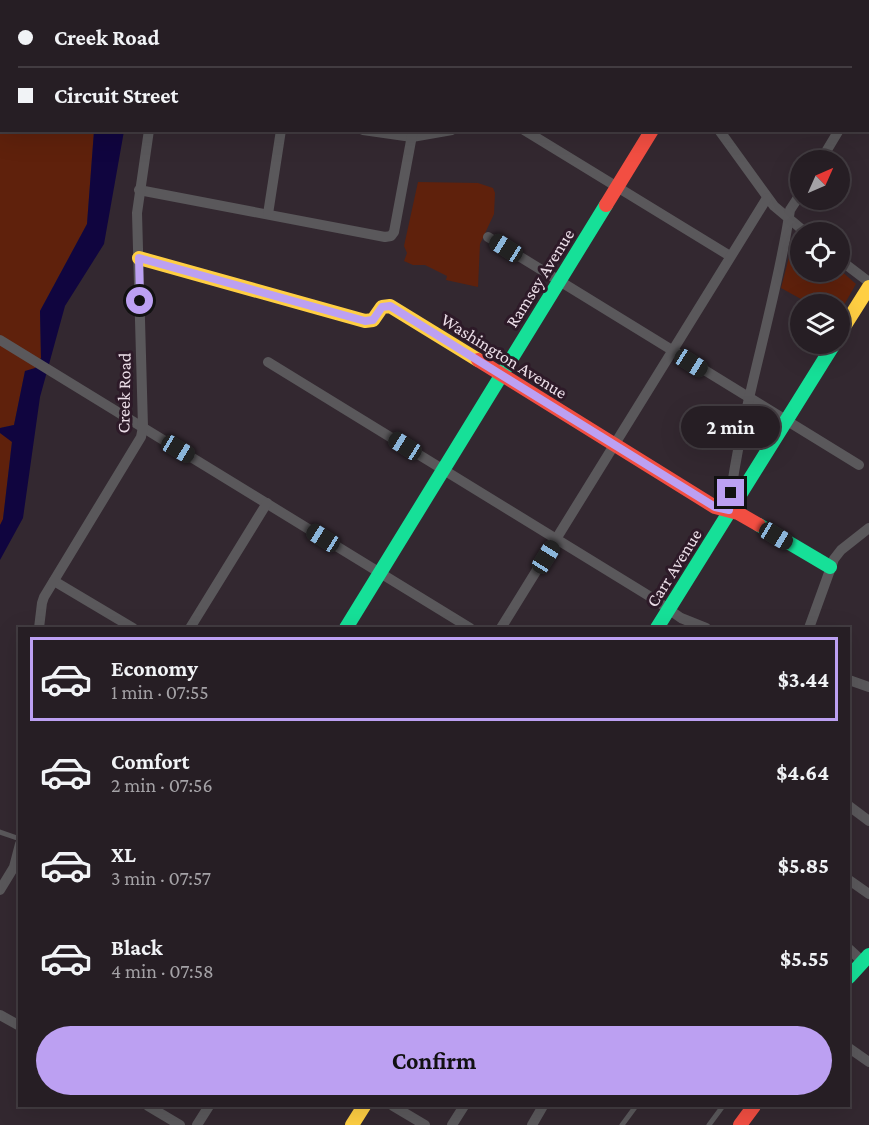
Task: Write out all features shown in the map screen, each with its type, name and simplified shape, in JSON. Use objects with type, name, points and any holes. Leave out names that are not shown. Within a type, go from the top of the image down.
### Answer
[{"type":"street","name":"Creek Road","points":[[39,627],[42,603],[138,445],[143,427],[137,213],[149,132]]},
{"type":"street","points":[[268,214],[281,132]]},
{"type":"street","points":[[388,132],[412,134],[432,132]]},
{"type":"street","points":[[527,132],[730,256]]},
{"type":"street","name":"Ramsey Avenue","points":[[347,627],[651,132]]},
{"type":"street","points":[[720,132],[767,198],[793,222]]},
{"type":"street","points":[[827,150],[838,132]]},
{"type":"street","points":[[140,190],[385,237],[391,236],[394,232],[412,134]]},
{"type":"street","points":[[502,627],[767,198]]},
{"type":"street","points":[[729,510],[733,475],[748,398],[790,210]]},
{"type":"street","points":[[488,237],[859,465]]},
{"type":"street","name":"Washington Avenue","points":[[139,258],[365,321],[373,320],[382,307],[390,306],[715,507],[738,513],[830,567]]},
{"type":"street","points":[[850,268],[869,282]]},
{"type":"street","points":[[850,317],[869,287]]},
{"type":"street","points":[[0,340],[468,627]]},
{"type":"street","name":"Carr Avenue","points":[[658,627],[828,354]]},
{"type":"street","points":[[268,362],[699,627]]},
{"type":"street","points":[[191,627],[267,503]]},
{"type":"street","points":[[809,627],[830,567],[841,550],[869,528]]},
{"type":"street","points":[[54,581],[131,627]]},
{"type":"street","points":[[850,680],[869,687]]},
{"type":"street","points":[[850,807],[869,820]]},
{"type":"street","points":[[0,890],[17,869]]},
{"type":"street","points":[[850,881],[869,894]]},
{"type":"street","points":[[850,950],[866,958],[850,976]]},
{"type":"street","points":[[0,1015],[18,1025]]},
{"type":"street","points":[[850,1049],[869,1062]]},
{"type":"street","points":[[150,1107],[180,1125]]},
{"type":"street","points":[[197,1125],[208,1107]]},
{"type":"street","points":[[352,1125],[363,1107]]},
{"type":"street","points":[[395,1107],[425,1125]]},
{"type":"street","points":[[452,1125],[463,1107]]},
{"type":"street","points":[[532,1125],[542,1107]]},
{"type":"street","points":[[740,1125],[753,1107]]},
{"type":"lane","points":[[0,832],[18,838]]},
{"type":"lane","points":[[622,1125],[635,1107]]},
{"type":"lane","points":[[709,1125],[722,1107]]},
{"type":"shaded area","points":[[0,132],[94,132],[87,224],[40,311],[41,358],[35,369],[25,371],[14,425],[0,428]]},
{"type":"shaded area","points":[[94,132],[124,132],[104,244],[65,306],[40,397],[23,518],[0,560],[0,525],[3,519],[12,442],[0,433],[0,428],[14,425],[25,371],[35,368],[41,358],[40,311],[87,224]]},
{"type":"shaded area","points":[[418,182],[478,183],[493,188],[495,193],[494,214],[480,244],[478,287],[446,280],[447,276],[425,265],[413,265],[404,261],[407,253],[404,246]]},
{"type":"shaded area","points":[[790,253],[790,282],[850,282],[850,279],[856,284],[850,294],[792,294],[781,288]]},
{"type":"shaded area","points":[[0,433],[12,441],[3,520],[0,525]]},
{"type":"traffic: fast","points":[[347,627],[606,205]]},
{"type":"traffic: fast","points":[[658,627],[828,354]]},
{"type":"traffic: fast","points":[[759,525],[830,567]]},
{"type":"traffic: fast","points":[[850,976],[869,955]]},
{"type":"traffic: slow","points":[[139,258],[365,321],[373,320],[382,307],[390,306],[478,360]]},
{"type":"traffic: slow","points":[[850,317],[869,287]]},
{"type":"traffic: slow","points":[[352,1125],[363,1107]]},
{"type":"traffic: jam","points":[[606,205],[651,132]]},
{"type":"traffic: jam","points":[[478,360],[715,507],[738,513],[759,525]]},
{"type":"traffic: jam","points":[[740,1125],[753,1107]]},
{"type":"route","points":[[140,301],[139,258],[365,321],[373,320],[382,307],[390,306],[715,507],[729,510],[731,493]]}]
